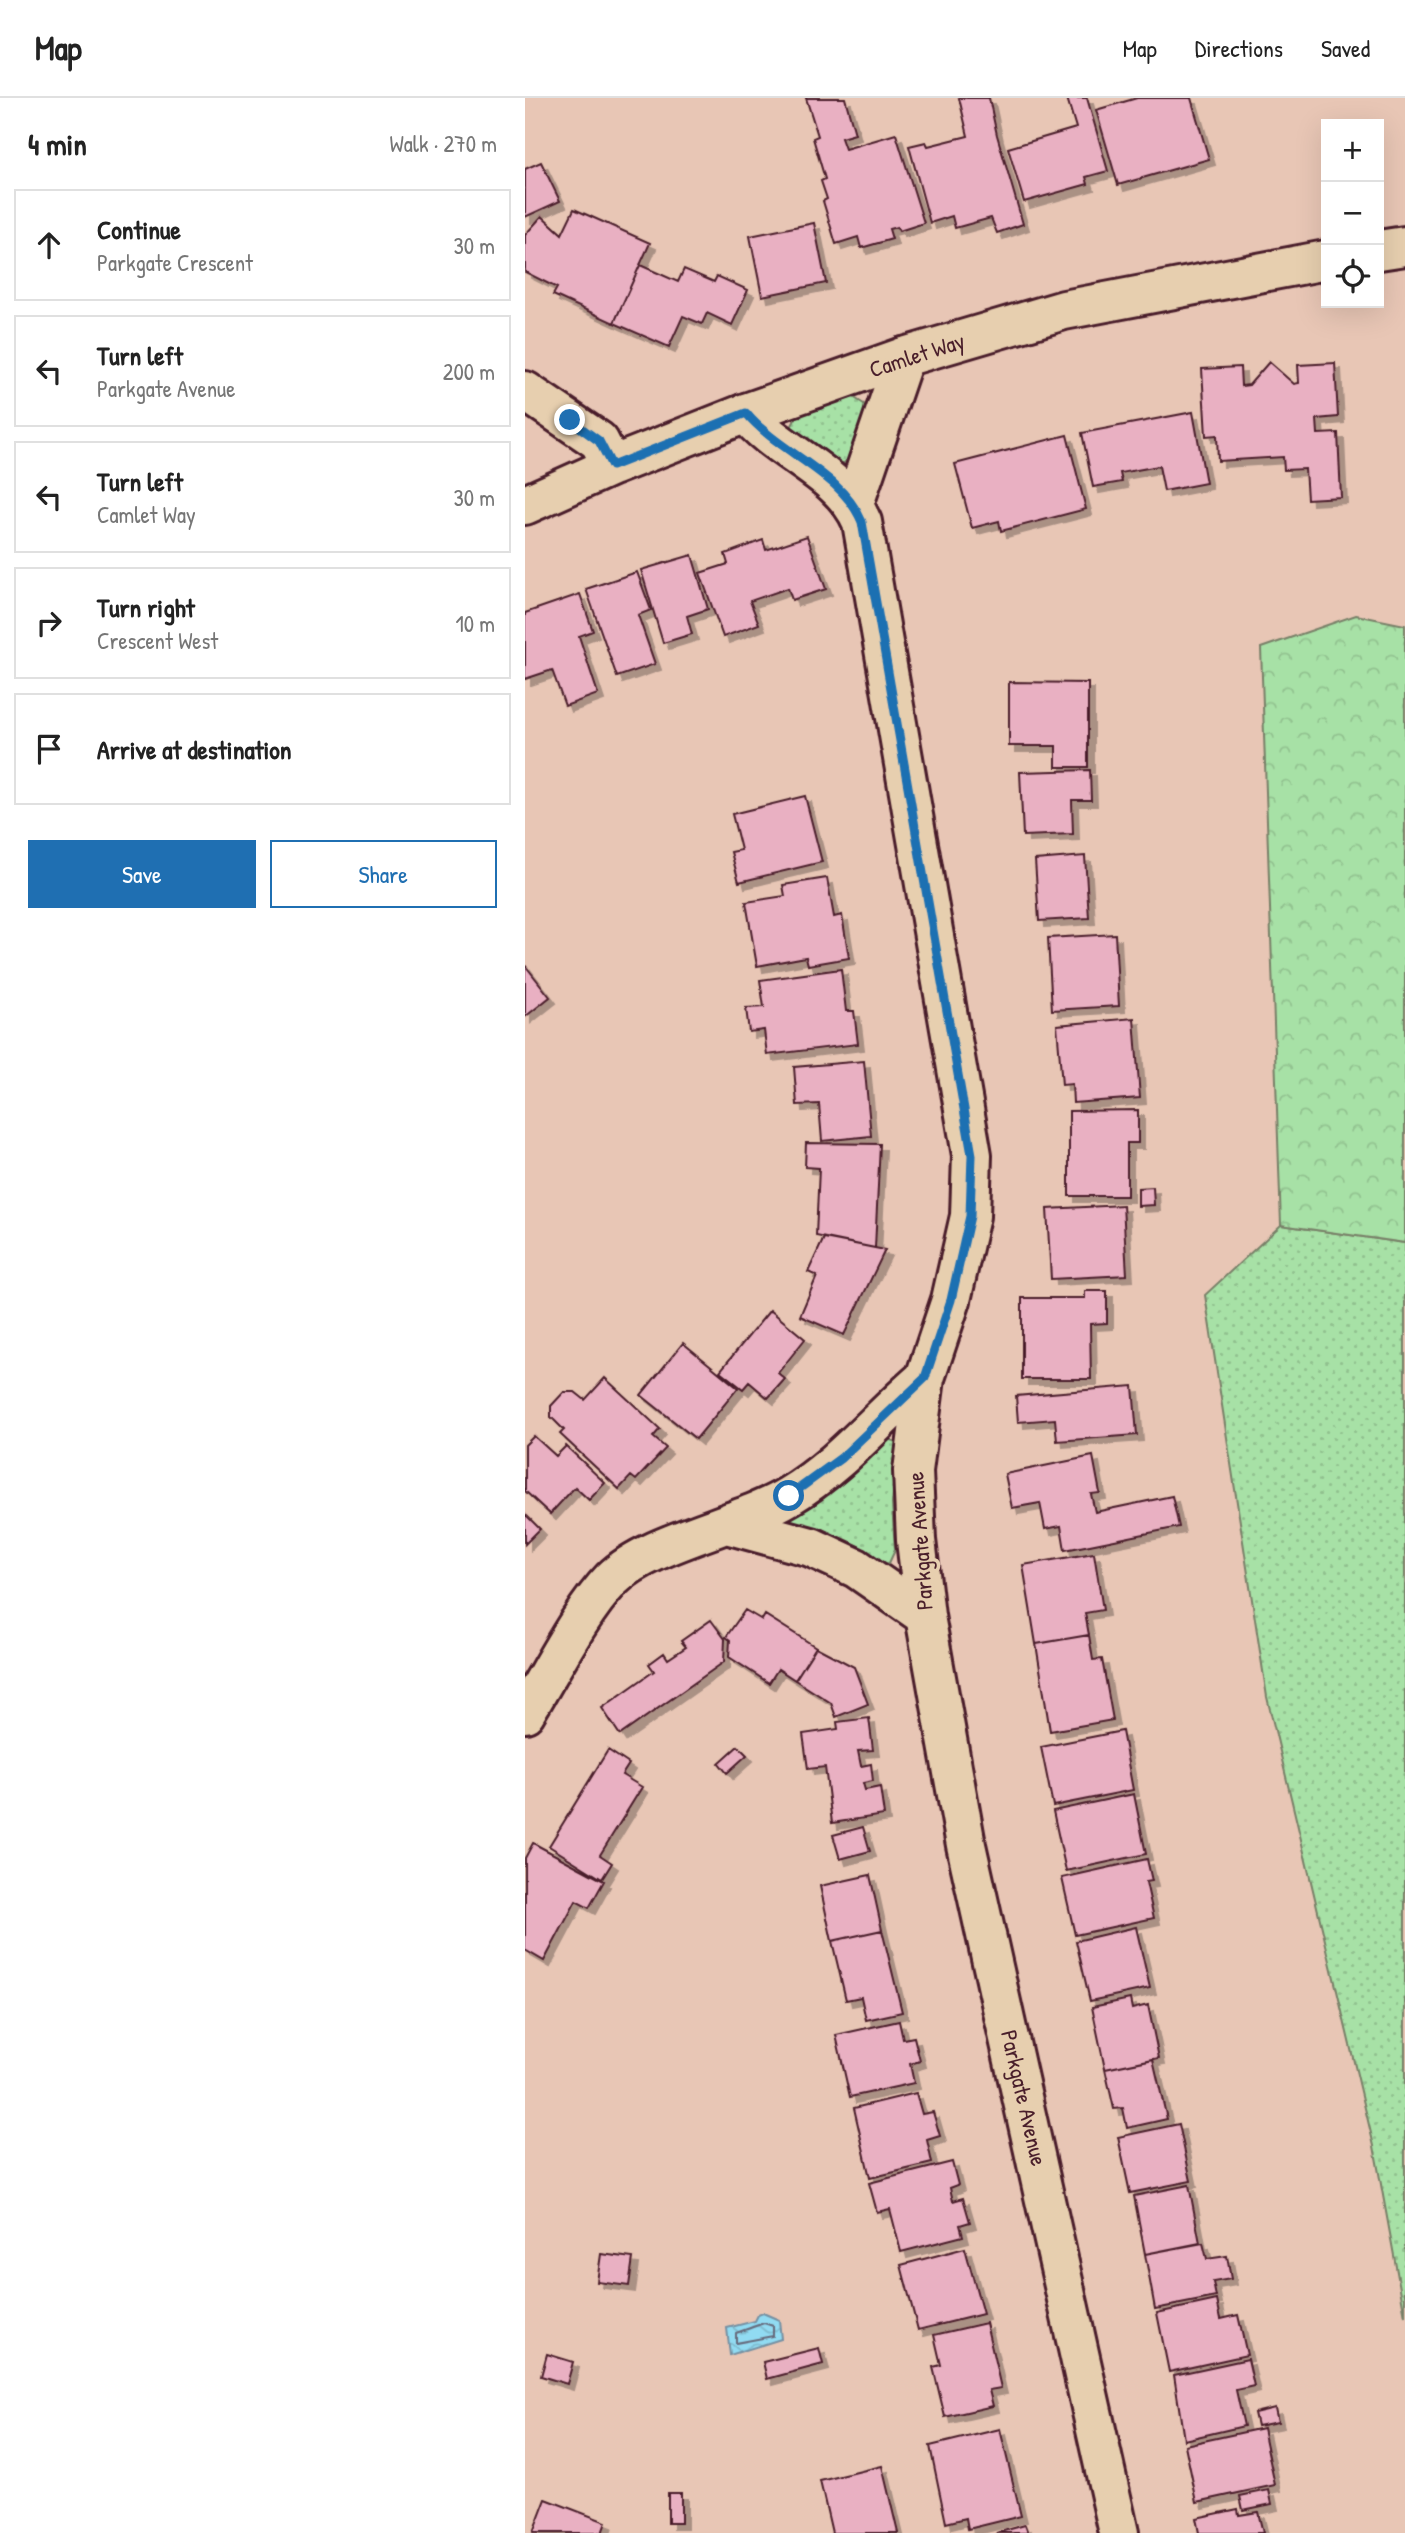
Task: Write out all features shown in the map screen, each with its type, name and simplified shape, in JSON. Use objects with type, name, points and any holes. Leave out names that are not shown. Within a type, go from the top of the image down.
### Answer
[{"type":"street","points":[[1384,249],[1405,246]]},
{"type":"street","name":"Camlet Way","points":[[525,505],[612,466],[746,413],[904,357],[1064,310],[1321,261]]},
{"type":"street","points":[[854,505],[904,357]]},
{"type":"street","points":[[525,390],[599,441],[612,466]]},
{"type":"street","name":"Parkgate Avenue","points":[[746,413],[760,430],[836,486],[854,505],[862,522],[972,1155],[970,1216],[951,1300],[925,1378],[913,1471],[916,1540],[925,1616],[966,1845],[1119,2533]]},
{"type":"street","points":[[525,1713],[611,1580],[636,1560],[730,1525],[789,1496],[841,1458],[925,1378]]},
{"type":"street","points":[[730,1525],[822,1552],[856,1568],[925,1616]]},
{"type":"green space","points":[[853,397],[864,404],[865,419],[858,444],[844,463],[831,462],[790,429],[797,416]]},
{"type":"green space","points":[[1356,615],[1405,625],[1405,1243],[1281,1225],[1261,648]]},
{"type":"green space","points":[[1281,1225],[1405,1243],[1405,2316],[1374,2146],[1267,1697],[1205,1295]]},
{"type":"green space","points":[[888,1439],[896,1442],[897,1447],[892,1504],[895,1550],[889,1563],[881,1564],[793,1528],[789,1521],[791,1516]]},
{"type":"water","points":[[763,2313],[779,2320],[781,2339],[730,2355],[727,2328],[755,2321],[758,2315]]},
{"type":"building","points":[[806,98],[845,98],[855,134],[841,138],[845,149],[896,134],[924,223],[899,231],[897,227],[889,229],[892,239],[861,248],[858,237],[836,244],[823,201],[827,199],[821,181],[825,179],[813,138],[818,136]]},
{"type":"building","points":[[959,98],[989,98],[1023,224],[997,233],[991,218],[955,228],[952,216],[930,223],[909,146],[926,142],[928,146],[968,136]]},
{"type":"building","points":[[1067,98],[1087,98],[1108,171],[1086,177],[1088,184],[1024,202],[1008,148],[1076,128]]},
{"type":"building","points":[[1137,98],[1191,98],[1209,159],[1118,185],[1096,110]]},
{"type":"building","points":[[541,162],[560,201],[525,217],[525,169]]},
{"type":"building","points":[[574,209],[650,243],[614,323],[553,295],[557,288],[525,272],[525,235],[542,216],[562,234]]},
{"type":"building","points":[[814,223],[826,283],[762,296],[750,236]]},
{"type":"building","points":[[640,265],[678,282],[684,269],[714,282],[717,276],[748,290],[732,325],[707,313],[702,324],[683,316],[669,347],[614,323]]},
{"type":"building","points":[[1269,362],[1294,384],[1299,383],[1298,365],[1335,363],[1338,417],[1317,419],[1318,434],[1338,433],[1341,497],[1307,499],[1305,469],[1284,470],[1283,457],[1218,461],[1217,435],[1206,436],[1202,369],[1240,367],[1241,386],[1249,385]]},
{"type":"building","points":[[1193,412],[1206,483],[1164,491],[1159,466],[1120,473],[1122,482],[1093,487],[1082,433]]},
{"type":"building","points":[[1067,435],[1086,509],[1001,531],[999,521],[972,528],[955,464]]},
{"type":"building","points":[[807,536],[826,589],[792,600],[788,588],[750,601],[759,624],[723,637],[700,573],[728,564],[725,554],[763,540],[766,550]]},
{"type":"building","points":[[692,555],[708,609],[687,616],[692,634],[663,643],[641,570]]},
{"type":"building","points":[[637,572],[651,610],[638,615],[655,664],[617,677],[586,589]]},
{"type":"building","points":[[580,594],[593,631],[579,636],[598,694],[565,706],[552,670],[525,679],[525,613]]},
{"type":"building","points":[[1009,682],[1088,683],[1088,767],[1056,767],[1056,746],[1009,746]]},
{"type":"building","points":[[1090,770],[1091,800],[1072,800],[1073,834],[1023,836],[1020,772]]},
{"type":"building","points":[[805,796],[822,862],[739,882],[731,852],[741,850],[732,814]]},
{"type":"building","points":[[1085,856],[1089,918],[1039,921],[1035,860]]},
{"type":"building","points":[[827,878],[834,917],[842,915],[849,958],[808,965],[806,957],[757,966],[746,902],[785,896],[783,885]]},
{"type":"building","points":[[1115,934],[1119,1006],[1052,1010],[1048,938]]},
{"type":"building","points":[[525,965],[550,997],[525,1017]]},
{"type":"building","points":[[841,969],[846,1011],[854,1011],[858,1044],[767,1055],[764,1030],[749,1032],[746,1008],[764,1007],[760,980]]},
{"type":"building","points":[[1134,1018],[1140,1098],[1073,1103],[1072,1084],[1062,1085],[1057,1025]]},
{"type":"building","points":[[864,1061],[871,1136],[822,1141],[819,1104],[797,1105],[794,1067]]},
{"type":"building","points":[[1138,1110],[1138,1143],[1127,1143],[1127,1196],[1069,1196],[1069,1111]]},
{"type":"building","points":[[806,1143],[880,1144],[875,1248],[816,1236],[819,1168],[805,1167]]},
{"type":"building","points":[[1153,1187],[1154,1205],[1138,1206],[1138,1188]]},
{"type":"building","points":[[1123,1205],[1127,1275],[1051,1279],[1047,1209]]},
{"type":"building","points":[[824,1238],[885,1250],[844,1335],[800,1316],[817,1276],[808,1272]]},
{"type":"building","points":[[1085,1291],[1107,1291],[1107,1323],[1090,1324],[1091,1379],[1022,1379],[1022,1298],[1085,1298]]},
{"type":"building","points":[[770,1310],[805,1339],[778,1373],[785,1379],[768,1398],[749,1382],[743,1389],[720,1371]]},
{"type":"building","points":[[683,1343],[738,1388],[696,1439],[641,1395]]},
{"type":"building","points":[[605,1378],[660,1429],[653,1437],[666,1448],[636,1480],[631,1476],[619,1489],[560,1434],[564,1430],[551,1417],[551,1406],[564,1392],[575,1392],[585,1400]]},
{"type":"building","points":[[1133,1386],[1137,1435],[1057,1441],[1055,1419],[1018,1422],[1016,1396]]},
{"type":"building","points":[[534,1436],[556,1456],[566,1446],[605,1483],[589,1500],[575,1487],[550,1514],[525,1491],[525,1445]]},
{"type":"building","points":[[1093,1456],[1100,1493],[1091,1494],[1095,1512],[1172,1496],[1179,1527],[1065,1550],[1061,1526],[1045,1529],[1040,1503],[1012,1508],[1005,1474]]},
{"type":"building","points":[[525,1514],[540,1529],[525,1544]]},
{"type":"building","points":[[1094,1553],[1103,1610],[1085,1613],[1089,1635],[1036,1644],[1023,1565]]},
{"type":"building","points":[[745,1610],[762,1620],[765,1615],[816,1647],[795,1680],[778,1669],[769,1683],[729,1657],[730,1640],[726,1637]]},
{"type":"building","points":[[711,1620],[725,1639],[724,1662],[620,1735],[602,1708],[654,1671],[649,1664],[664,1653],[668,1659],[686,1647],[681,1641]]},
{"type":"building","points":[[1089,1635],[1093,1660],[1102,1659],[1113,1720],[1050,1731],[1036,1644]]},
{"type":"building","points":[[816,1647],[854,1667],[868,1704],[836,1717],[831,1703],[795,1680]]},
{"type":"building","points":[[869,1718],[873,1750],[858,1751],[861,1766],[871,1764],[873,1781],[863,1783],[865,1790],[880,1787],[884,1815],[832,1823],[825,1767],[808,1769],[803,1734],[838,1729],[837,1722]]},
{"type":"building","points":[[1122,1731],[1133,1790],[1053,1806],[1041,1747]]},
{"type":"building","points":[[738,1746],[747,1755],[727,1773],[719,1763]]},
{"type":"building","points":[[608,1750],[629,1764],[622,1775],[642,1787],[600,1855],[612,1863],[602,1879],[549,1846]]},
{"type":"building","points":[[1134,1794],[1146,1854],[1066,1871],[1053,1811]]},
{"type":"building","points":[[863,1827],[870,1851],[840,1859],[833,1835]]},
{"type":"building","points":[[533,1843],[604,1881],[589,1908],[576,1901],[544,1961],[525,1950],[525,1858]]},
{"type":"building","points":[[1147,1859],[1152,1881],[1146,1882],[1154,1918],[1075,1935],[1062,1878]]},
{"type":"building","points":[[870,1875],[882,1930],[832,1941],[820,1886]]},
{"type":"building","points":[[1136,1927],[1150,1988],[1090,2001],[1076,1941]]},
{"type":"building","points":[[882,1930],[902,2012],[866,2020],[861,1997],[846,2000],[832,1941]]},
{"type":"building","points":[[1130,1999],[1132,2009],[1148,2005],[1159,2058],[1105,2069],[1092,2007]]},
{"type":"building","points":[[899,2021],[903,2039],[914,2037],[920,2061],[910,2064],[914,2083],[850,2097],[836,2035]]},
{"type":"building","points":[[1153,2059],[1167,2119],[1127,2128],[1123,2108],[1114,2109],[1105,2069]]},
{"type":"building","points":[[916,2093],[922,2114],[933,2112],[940,2136],[927,2140],[932,2163],[870,2178],[854,2108]]},
{"type":"building","points":[[1179,2124],[1191,2181],[1130,2193],[1118,2137]]},
{"type":"building","points":[[952,2162],[958,2185],[950,2188],[953,2201],[963,2198],[970,2222],[960,2225],[963,2236],[901,2252],[890,2209],[877,2212],[869,2183]]},
{"type":"building","points":[[1189,2185],[1200,2243],[1145,2254],[1134,2196]]},
{"type":"building","points":[[1203,2243],[1207,2259],[1227,2256],[1231,2279],[1213,2282],[1216,2297],[1155,2309],[1145,2254]]},
{"type":"building","points":[[965,2248],[983,2314],[918,2330],[901,2265]]},
{"type":"building","points":[[601,2254],[633,2258],[629,2286],[597,2282]]},
{"type":"building","points":[[1217,2300],[1221,2319],[1238,2315],[1247,2355],[1169,2372],[1157,2313]]},
{"type":"building","points":[[986,2323],[1001,2388],[989,2390],[993,2406],[945,2417],[933,2367],[941,2365],[934,2335]]},
{"type":"building","points":[[819,2348],[823,2364],[767,2379],[763,2362]]},
{"type":"building","points":[[547,2354],[573,2362],[567,2384],[541,2376]]},
{"type":"building","points":[[1248,2359],[1254,2386],[1236,2390],[1244,2426],[1184,2440],[1174,2375]]},
{"type":"building","points":[[1275,2408],[1278,2422],[1257,2426],[1254,2413]]},
{"type":"building","points":[[1263,2428],[1275,2485],[1197,2502],[1185,2445]]},
{"type":"building","points":[[1000,2429],[1021,2516],[968,2529],[966,2518],[946,2523],[930,2446]]},
{"type":"building","points":[[882,2466],[898,2533],[832,2533],[820,2481]]},
{"type":"building","points":[[1269,2490],[1272,2504],[1243,2510],[1240,2496]]},
{"type":"building","points":[[668,2493],[681,2493],[681,2523],[668,2523]]},
{"type":"building","points":[[546,2499],[606,2522],[602,2533],[533,2533]]},
{"type":"building","points":[[1238,2509],[1239,2515],[1258,2512],[1263,2533],[1199,2533],[1196,2518]]},
{"type":"building","points":[[1025,2525],[1028,2533],[996,2533]]},
{"type":"route","points":[[570,420],[599,441],[607,450],[612,466],[746,413],[760,430],[836,486],[854,505],[862,522],[972,1155],[970,1216],[951,1300],[925,1378],[841,1458],[789,1496]]}]
